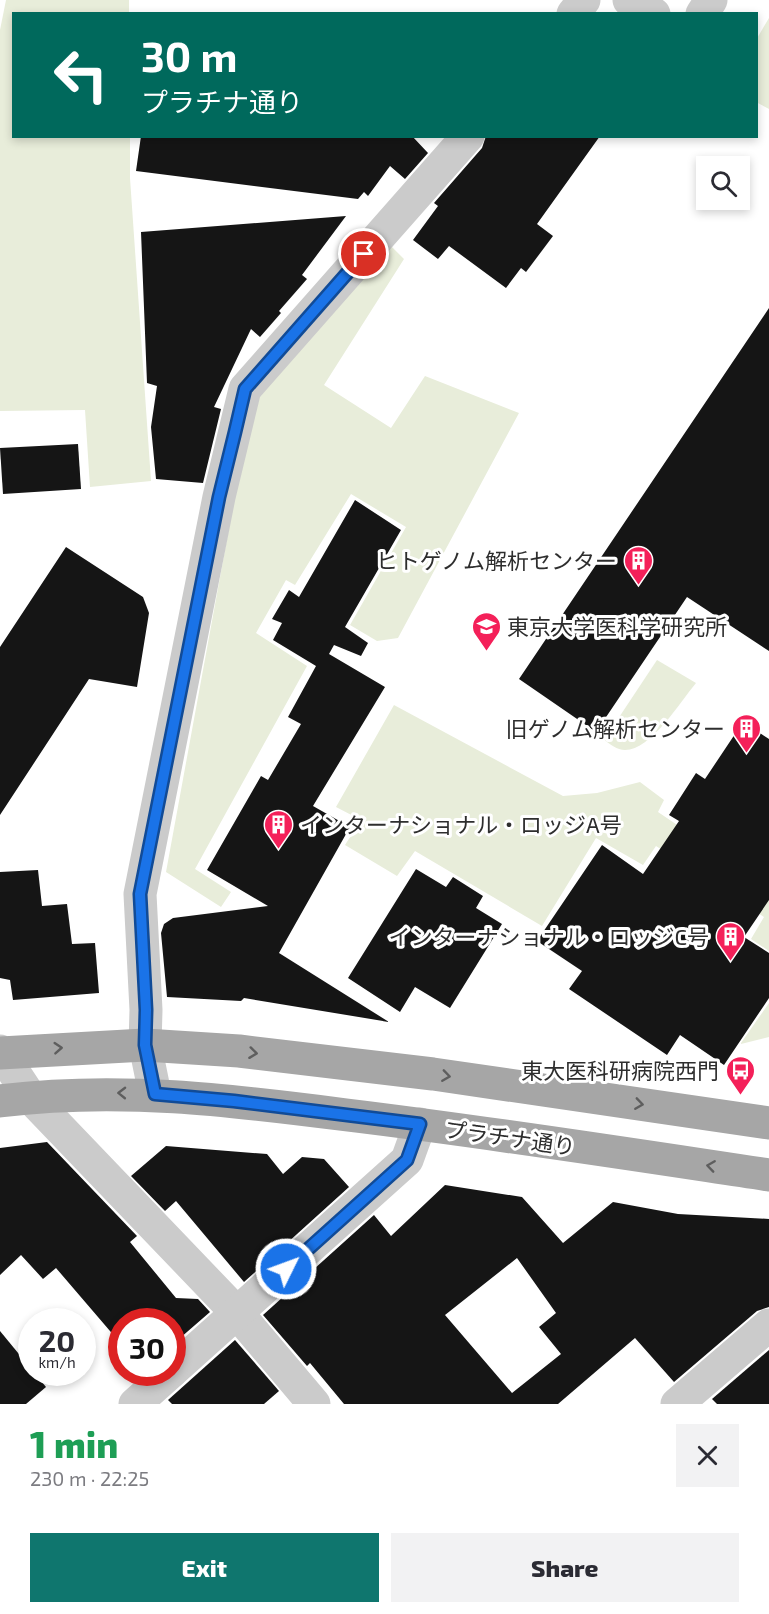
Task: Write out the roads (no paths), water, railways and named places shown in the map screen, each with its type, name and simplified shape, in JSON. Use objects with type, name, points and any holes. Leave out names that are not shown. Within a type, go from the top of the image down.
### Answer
[{"type":"main road","points":[[1,1052],[145,1045],[239,1051],[433,1074],[769,1123]]},
{"type":"main road","name":"プラチナ通り","points":[[15,1100],[115,1093],[234,1101],[420,1124],[769,1175]]},
{"type":"street","points":[[575,12],[584,0]]},
{"type":"street","points":[[629,0],[650,12]]},
{"type":"street","points":[[155,1094],[145,1045],[146,1010],[140,894],[219,497],[245,389],[466,138]]},
{"type":"street","points":[[1,1052],[15,1100],[238,1314],[314,1404]]},
{"type":"street","points":[[186,1360],[407,1160],[420,1124]]},
{"type":"street","points":[[676,1404],[769,1324]]},
{"type":"street","points":[[135,1404],[156,1386]]},
{"type":"place","name":"ヒトゲノム解析センター","points":[[638,586]]},
{"type":"place","name":"東京大学医科学研究所","points":[[486,652]]},
{"type":"place","name":"旧ゲノム解析センター","points":[[746,754]]},
{"type":"place","name":"インターナショナル・ロッジA号","points":[[279,850]]},
{"type":"place","name":"インターナショナル・ロッジC号","points":[[730,962]]},
{"type":"place","name":"東大医科研病院西門","points":[[740,1096]]}]
